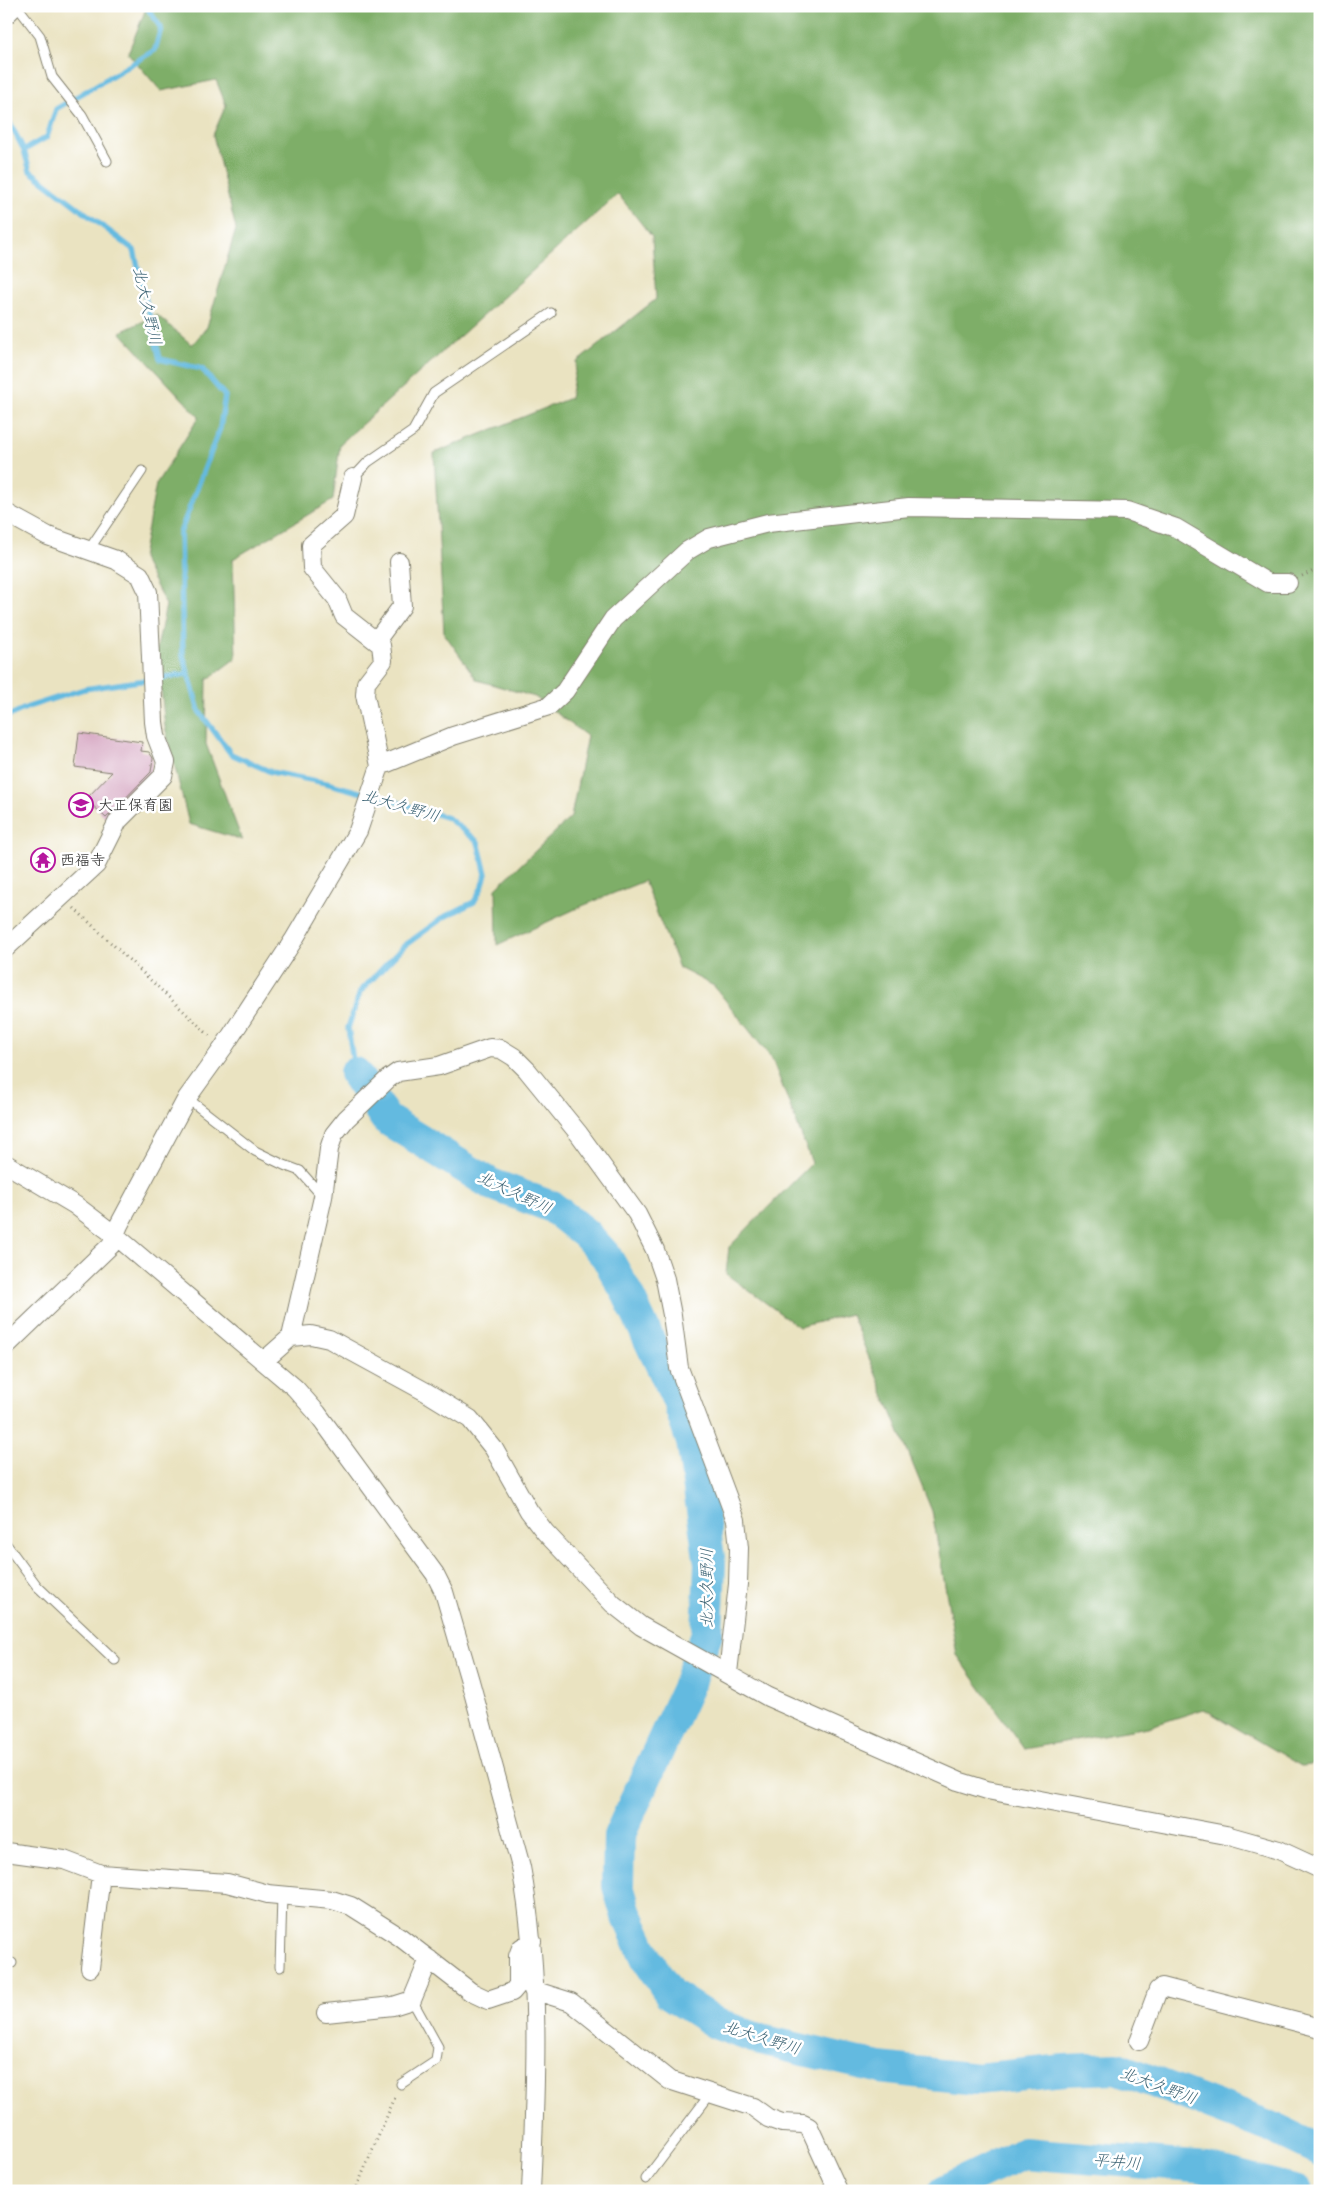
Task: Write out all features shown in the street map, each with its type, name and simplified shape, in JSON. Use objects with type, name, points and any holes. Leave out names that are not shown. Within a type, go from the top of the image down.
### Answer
[{"type":"street","points":[[6,15],[16,6]]},
{"type":"street","points":[[6,1346],[111,1245],[119,1225],[187,1098],[293,941],[358,831],[380,766],[364,695],[366,684],[383,661],[381,644],[344,616],[337,599],[312,568],[311,545],[344,516],[353,478]]},
{"type":"street","points":[[380,766],[453,736],[549,706],[565,691],[613,619],[688,550],[709,538],[768,523],[909,507],[1126,511],[1176,528],[1268,582],[1288,584]]},
{"type":"street","points":[[6,513],[48,536],[116,560],[140,575],[148,592],[154,722],[156,736],[166,762],[164,776],[118,821],[96,866],[6,948]]},
{"type":"street","points":[[376,641],[402,606],[399,562]]},
{"type":"street","points":[[265,1360],[291,1337],[323,1197],[329,1149],[334,1134],[346,1119],[388,1079],[398,1072],[438,1066],[490,1048],[501,1049],[514,1057],[527,1070],[579,1134],[637,1214],[665,1279],[679,1368],[736,1520],[739,1548],[738,1584],[724,1670]]},
{"type":"street","points":[[6,1164],[75,1205],[116,1236],[265,1360],[295,1388],[317,1413],[424,1558],[444,1592],[521,1867],[532,1941],[535,2085],[531,2191]]},
{"type":"street","points":[[291,1337],[311,1335],[329,1339],[426,1392],[470,1419],[494,1449],[529,1511],[545,1532],[613,1604],[641,1626],[724,1670],[768,1697],[958,1781],[987,1790],[1253,1841],[1320,1869]]},
{"type":"street","points":[[6,1852],[64,1860],[101,1874],[227,1883],[282,1895],[332,1900],[351,1906],[400,1937],[471,1992],[488,2000],[512,1992],[518,1985],[518,1956],[520,1948],[532,1941]]},
{"type":"street","points":[[90,1968],[101,1874]]},
{"type":"street","points":[[326,2013],[393,2006],[412,2000],[429,1960]]},
{"type":"street","points":[[1139,2041],[1158,1990],[1162,1987],[1320,2028]]},
{"type":"street","points":[[534,1990],[571,2002],[669,2080],[753,2107],[775,2121],[803,2124],[808,2127],[837,2188],[831,2191]]},
{"type":"lane","points":[[16,6],[40,36],[52,77],[76,109],[107,161]]},
{"type":"lane","points":[[353,478],[368,462],[413,431],[434,393],[550,313]]},
{"type":"lane","points":[[88,551],[142,471]]},
{"type":"lane","points":[[187,1098],[255,1150],[284,1166],[300,1171],[323,1197]]},
{"type":"lane","points":[[6,1544],[36,1586],[115,1660]]},
{"type":"lane","points":[[280,1967],[282,1895]]},
{"type":"lane","points":[[401,2084],[436,2061],[438,2047],[412,2000]]},
{"type":"lane","points":[[646,2179],[711,2092]]},
{"type":"path","points":[[62,897],[222,1048]]},
{"type":"path","points":[[355,2191],[401,2084]]},
{"type":"green space","points":[[147,6],[1320,6],[1320,1764],[1301,1766],[1204,1709],[1148,1727],[1024,1749],[957,1655],[932,1511],[851,1314],[799,1327],[726,1274],[729,1247],[812,1163],[772,1059],[714,986],[679,968],[644,881],[582,906],[497,945],[496,888],[571,817],[587,736],[535,697],[477,680],[444,633],[434,453],[570,398],[577,362],[656,299],[652,237],[618,194],[340,444],[333,500],[233,559],[236,658],[207,680],[206,744],[242,840],[189,824],[165,727],[157,648],[166,605],[142,558],[156,484],[199,417],[120,332],[157,315],[192,345],[207,327],[236,229],[213,135],[226,105],[216,80],[161,91],[128,53]]},
{"type":"building","points":[[79,733],[142,742],[141,751],[149,752],[153,758],[151,772],[106,818],[86,799],[112,772],[75,767]]},
{"type":"waterway","points":[[24,150],[47,137],[56,109],[155,50],[161,28],[146,6]]},
{"type":"waterway","name":"北大久野川","points":[[6,116],[24,150],[30,171],[134,250],[160,359],[202,369],[225,396],[220,428],[180,533],[183,655],[199,711],[231,754],[271,772],[326,783],[448,818],[478,842],[486,874],[474,902],[444,917],[404,946],[360,992],[348,1028],[355,1073]]},
{"type":"waterway","points":[[6,717],[28,707],[84,689],[188,674]]},
{"type":"waterway","name":"北大久野川","points":[[355,1073],[386,1119],[491,1184],[552,1207],[586,1234],[606,1256],[628,1295],[678,1401],[692,1442],[710,1564],[707,1633],[687,1688],[619,1836],[618,1886],[626,1913],[647,1959],[670,1994],[717,2024],[761,2040],[880,2068],[976,2079],[1065,2070],[1117,2068],[1276,2129],[1320,2150]]},
{"type":"waterway","name":"平井川","points":[[944,2191],[1023,2153],[1207,2168],[1297,2191]]},
{"type":"place","name":"大正保育園","points":[[81,805]]},
{"type":"place","name":"西福寺","points":[[43,860]]}]
